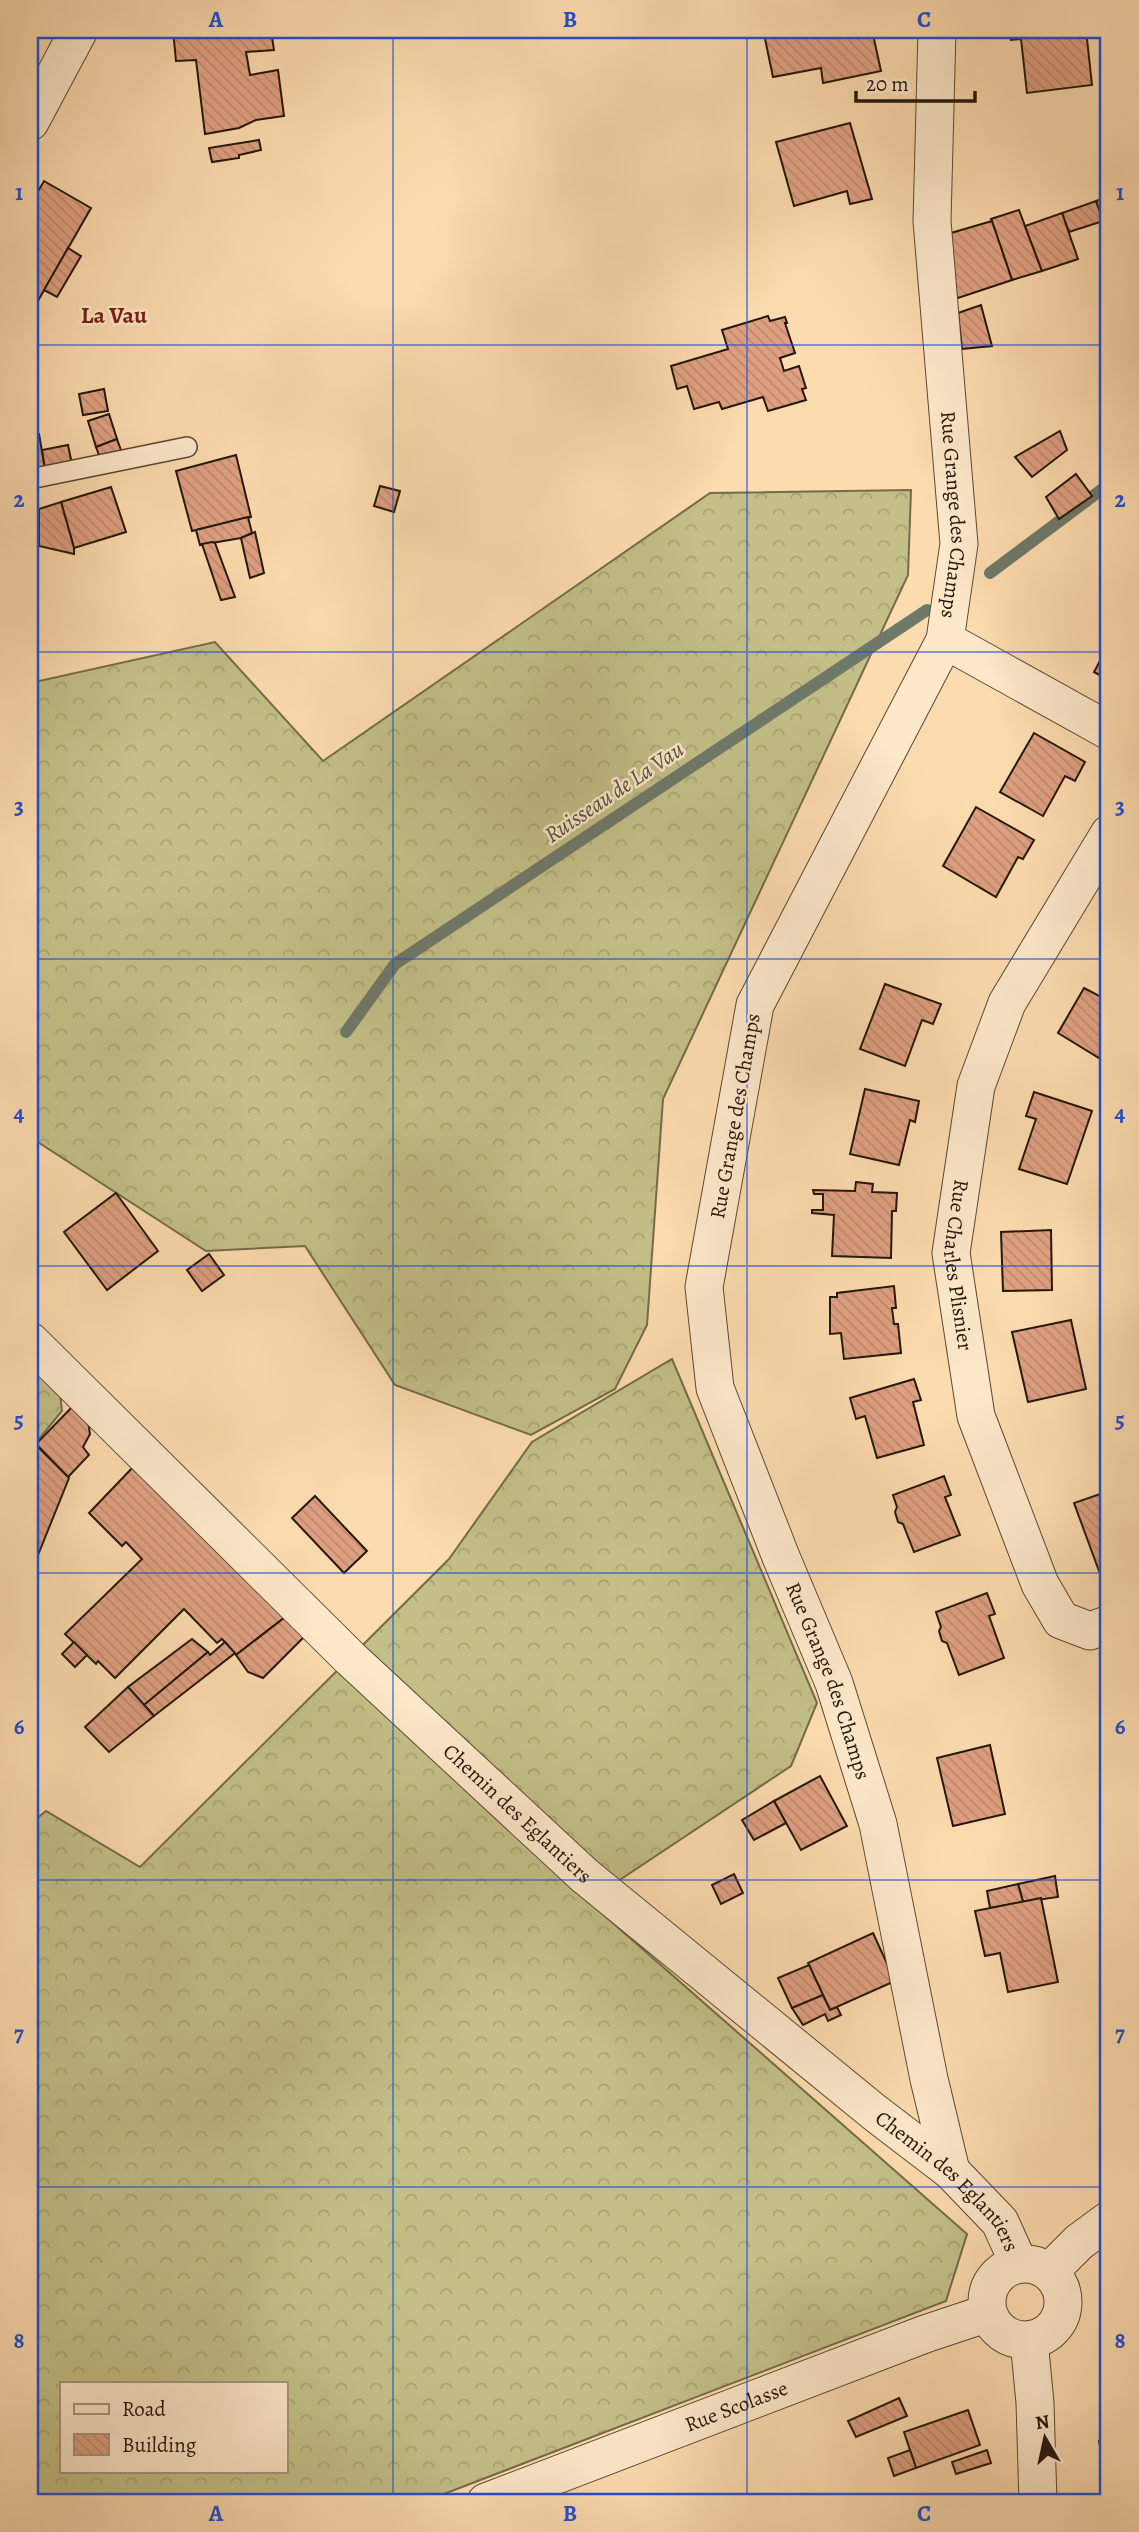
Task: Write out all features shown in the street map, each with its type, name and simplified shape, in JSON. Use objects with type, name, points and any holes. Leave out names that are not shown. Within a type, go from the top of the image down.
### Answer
[{"type":"street","points":[[30,122],[79,30]]},
{"type":"street","name":"Rue Grange des Champs","points":[[937,30],[932,221],[959,544],[945,640],[755,1005],[704,1287],[715,1388],[834,1683],[878,1824],[929,2079],[951,2171]]},
{"type":"street","points":[[945,640],[1109,731]]},
{"type":"street","name":"Rue Charles Plisnier","points":[[1109,834],[1007,1003],[976,1086],[951,1253],[976,1416],[1040,1584],[1062,1620],[1090,1631],[1109,1625]]},
{"type":"street","name":"Chemin des Eglantiers","points":[[30,1341],[349,1658],[584,1875],[874,2112],[951,2171],[1000,2222],[1034,2268]]},
{"type":"street","points":[[1034,2268],[1061,2286],[1064,2304],[1059,2321],[1047,2334],[1029,2340],[1012,2338],[997,2328],[988,2313],[987,2297],[993,2282],[1004,2270],[1034,2268],[1079,2242],[1109,2220]]},
{"type":"street","name":"Rue Scolasse","points":[[486,2502],[925,2334],[988,2313]]},
{"type":"street","points":[[1029,2340],[1035,2403],[1038,2502]]},
{"type":"lane","points":[[30,479],[187,447]]},
{"type":"green space","points":[[911,490],[908,575],[663,1099],[647,1325],[615,1389],[531,1435],[395,1385],[305,1246],[206,1251],[30,1137],[30,683],[215,642],[323,761],[710,493]]},
{"type":"green space","points":[[30,1347],[58,1377],[62,1411],[30,1450]]},
{"type":"green space","points":[[672,1359],[817,1703],[791,1766],[588,1901],[967,2234],[946,2301],[423,2502],[30,2502],[30,1824],[46,1811],[140,1867],[449,1559],[532,1442]]},
{"type":"building","points":[[173,30],[271,30],[274,50],[246,52],[250,75],[278,70],[284,116],[256,120],[239,128],[205,134],[196,60],[176,61]]},
{"type":"building","points":[[786,30],[872,30],[881,71],[823,83],[821,68],[773,77],[764,34]]},
{"type":"building","points":[[1010,30],[1086,30],[1092,85],[1027,93],[1021,39],[1011,40]]},
{"type":"building","points":[[850,123],[872,199],[850,204],[847,191],[794,206],[776,142]]},
{"type":"building","points":[[259,140],[261,150],[239,155],[239,158],[212,162],[209,148]]},
{"type":"building","points":[[44,181],[91,208],[35,306],[30,303],[30,205]]},
{"type":"building","points":[[1109,197],[1109,229],[1105,231],[1096,201]]},
{"type":"building","points":[[1096,201],[1103,221],[1069,232],[1062,213]]},
{"type":"building","points":[[1019,210],[1042,271],[1012,280],[991,219]]},
{"type":"building","points":[[1062,213],[1078,259],[1042,271],[1025,226]]},
{"type":"building","points":[[992,221],[1012,280],[955,299],[944,235]]},
{"type":"building","points":[[68,248],[81,256],[57,297],[44,290]]},
{"type":"building","points":[[981,305],[992,346],[962,349],[958,313]]},
{"type":"building","points":[[768,316],[770,321],[785,317],[795,353],[780,358],[784,371],[799,366],[806,388],[802,389],[806,400],[768,411],[763,397],[722,409],[719,402],[694,409],[687,386],[677,389],[671,366],[728,349],[722,330]]},
{"type":"building","points":[[104,389],[108,411],[83,415],[79,394]]},
{"type":"building","points":[[109,414],[117,439],[96,447],[88,421]]},
{"type":"building","points":[[1060,431],[1067,450],[1032,477],[1015,457]]},
{"type":"building","points":[[39,434],[46,475],[30,479],[30,435]]},
{"type":"building","points":[[117,439],[123,456],[102,463],[96,447]]},
{"type":"building","points":[[68,445],[73,469],[46,475],[42,450]]},
{"type":"building","points":[[236,455],[251,517],[192,531],[176,471]]},
{"type":"building","points":[[1076,474],[1092,496],[1059,519],[1046,497]]},
{"type":"building","points":[[380,486],[400,491],[394,512],[374,506]]},
{"type":"building","points":[[111,487],[126,532],[74,548],[61,502]]},
{"type":"building","points":[[61,502],[74,554],[39,546],[39,509]]},
{"type":"building","points":[[248,517],[252,533],[241,538],[200,545],[196,530]]},
{"type":"building","points":[[255,532],[264,573],[250,578],[241,538]]},
{"type":"building","points":[[215,543],[235,597],[221,600],[202,544]]},
{"type":"building","points":[[1109,644],[1109,680],[1094,672]]},
{"type":"building","points":[[1034,733],[1085,762],[1075,781],[1065,776],[1043,816],[1000,792]]},
{"type":"building","points":[[976,807],[1034,840],[1023,859],[1018,857],[996,897],[943,866]]},
{"type":"building","points":[[885,984],[941,1004],[933,1024],[922,1020],[905,1066],[860,1049]]},
{"type":"building","points":[[1084,988],[1109,1001],[1109,1040],[1099,1058],[1058,1033]]},
{"type":"building","points":[[865,1089],[919,1101],[915,1122],[910,1120],[899,1165],[850,1154]]},
{"type":"building","points":[[1034,1092],[1092,1111],[1067,1184],[1019,1169],[1036,1119],[1026,1116]]},
{"type":"building","points":[[856,1182],[873,1184],[872,1192],[897,1193],[896,1211],[892,1211],[891,1258],[832,1256],[834,1215],[812,1213],[812,1210],[823,1210],[823,1194],[814,1194],[813,1190],[855,1191]]},
{"type":"building","points":[[116,1193],[158,1251],[107,1290],[64,1232]]},
{"type":"building","points":[[1051,1230],[1052,1290],[1003,1291],[1001,1232]]},
{"type":"building","points":[[209,1254],[224,1275],[202,1291],[187,1270]]},
{"type":"building","points":[[894,1286],[896,1308],[892,1308],[894,1324],[898,1324],[901,1353],[844,1359],[841,1333],[830,1334],[830,1297],[837,1297],[837,1293]]},
{"type":"building","points":[[1071,1320],[1086,1389],[1028,1402],[1012,1332]]},
{"type":"building","points":[[914,1379],[921,1400],[913,1402],[924,1445],[877,1458],[865,1416],[856,1419],[850,1398]]},
{"type":"building","points":[[74,1405],[88,1421],[90,1434],[83,1447],[89,1455],[68,1477],[36,1444]]},
{"type":"building","points":[[31,1440],[69,1478],[30,1575],[30,1443]]},
{"type":"building","points":[[136,1464],[284,1618],[236,1655],[222,1639],[217,1643],[184,1609],[115,1678],[65,1634],[142,1559],[126,1542],[122,1546],[89,1513]]},
{"type":"building","points":[[944,1476],[951,1495],[945,1497],[960,1535],[914,1552],[903,1524],[898,1522],[893,1495]]},
{"type":"building","points":[[1109,1491],[1109,1567],[1099,1571],[1074,1503]]},
{"type":"building","points":[[315,1496],[367,1551],[344,1573],[292,1518]]},
{"type":"building","points":[[987,1593],[995,1614],[989,1616],[1004,1658],[959,1675],[947,1643],[942,1641],[936,1612]]},
{"type":"building","points":[[284,1618],[300,1625],[303,1638],[263,1678],[248,1672],[236,1655]]},
{"type":"building","points":[[192,1639],[208,1652],[144,1705],[128,1687]]},
{"type":"building","points":[[74,1642],[87,1655],[75,1667],[62,1654]]},
{"type":"building","points":[[225,1642],[235,1653],[154,1716],[144,1705],[208,1652],[210,1655]]},
{"type":"building","points":[[128,1687],[154,1716],[109,1752],[85,1727]]},
{"type":"building","points":[[990,1745],[1005,1814],[953,1826],[937,1758]]},
{"type":"building","points":[[820,1776],[847,1826],[801,1850],[774,1801]]},
{"type":"building","points":[[774,1801],[786,1823],[754,1840],[742,1820]]},
{"type":"building","points":[[734,1874],[743,1893],[721,1904],[712,1885]]},
{"type":"building","points":[[1055,1876],[1058,1897],[1023,1902],[1018,1884]]},
{"type":"building","points":[[1018,1884],[1023,1902],[990,1908],[987,1891]]},
{"type":"building","points":[[1041,1898],[1058,1982],[1008,1992],[1000,1953],[985,1956],[975,1911]]},
{"type":"building","points":[[873,1933],[895,1981],[830,2010],[808,1963]]},
{"type":"building","points":[[809,1965],[823,1995],[792,2008],[778,1978]]},
{"type":"building","points":[[823,1995],[830,2010],[837,2007],[841,2015],[828,2021],[825,2014],[803,2025],[792,2008]]},
{"type":"building","points":[[899,2398],[907,2416],[856,2437],[848,2421]]},
{"type":"building","points":[[968,2410],[980,2445],[916,2468],[904,2432]]},
{"type":"building","points":[[1109,2439],[1109,2481],[1107,2482],[1099,2441]]},
{"type":"building","points":[[910,2450],[916,2468],[894,2476],[888,2458]]},
{"type":"building","points":[[987,2450],[991,2463],[956,2474],[952,2462]]},
{"type":"waterway","name":"Ruisseau de La Vau","points":[[990,573],[1109,484]]},
{"type":"waterway","name":"Ruisseau de La Vau","points":[[346,1032],[395,964],[927,610]]},
{"type":"district","name":"La Vau","points":[[114,315]]}]
